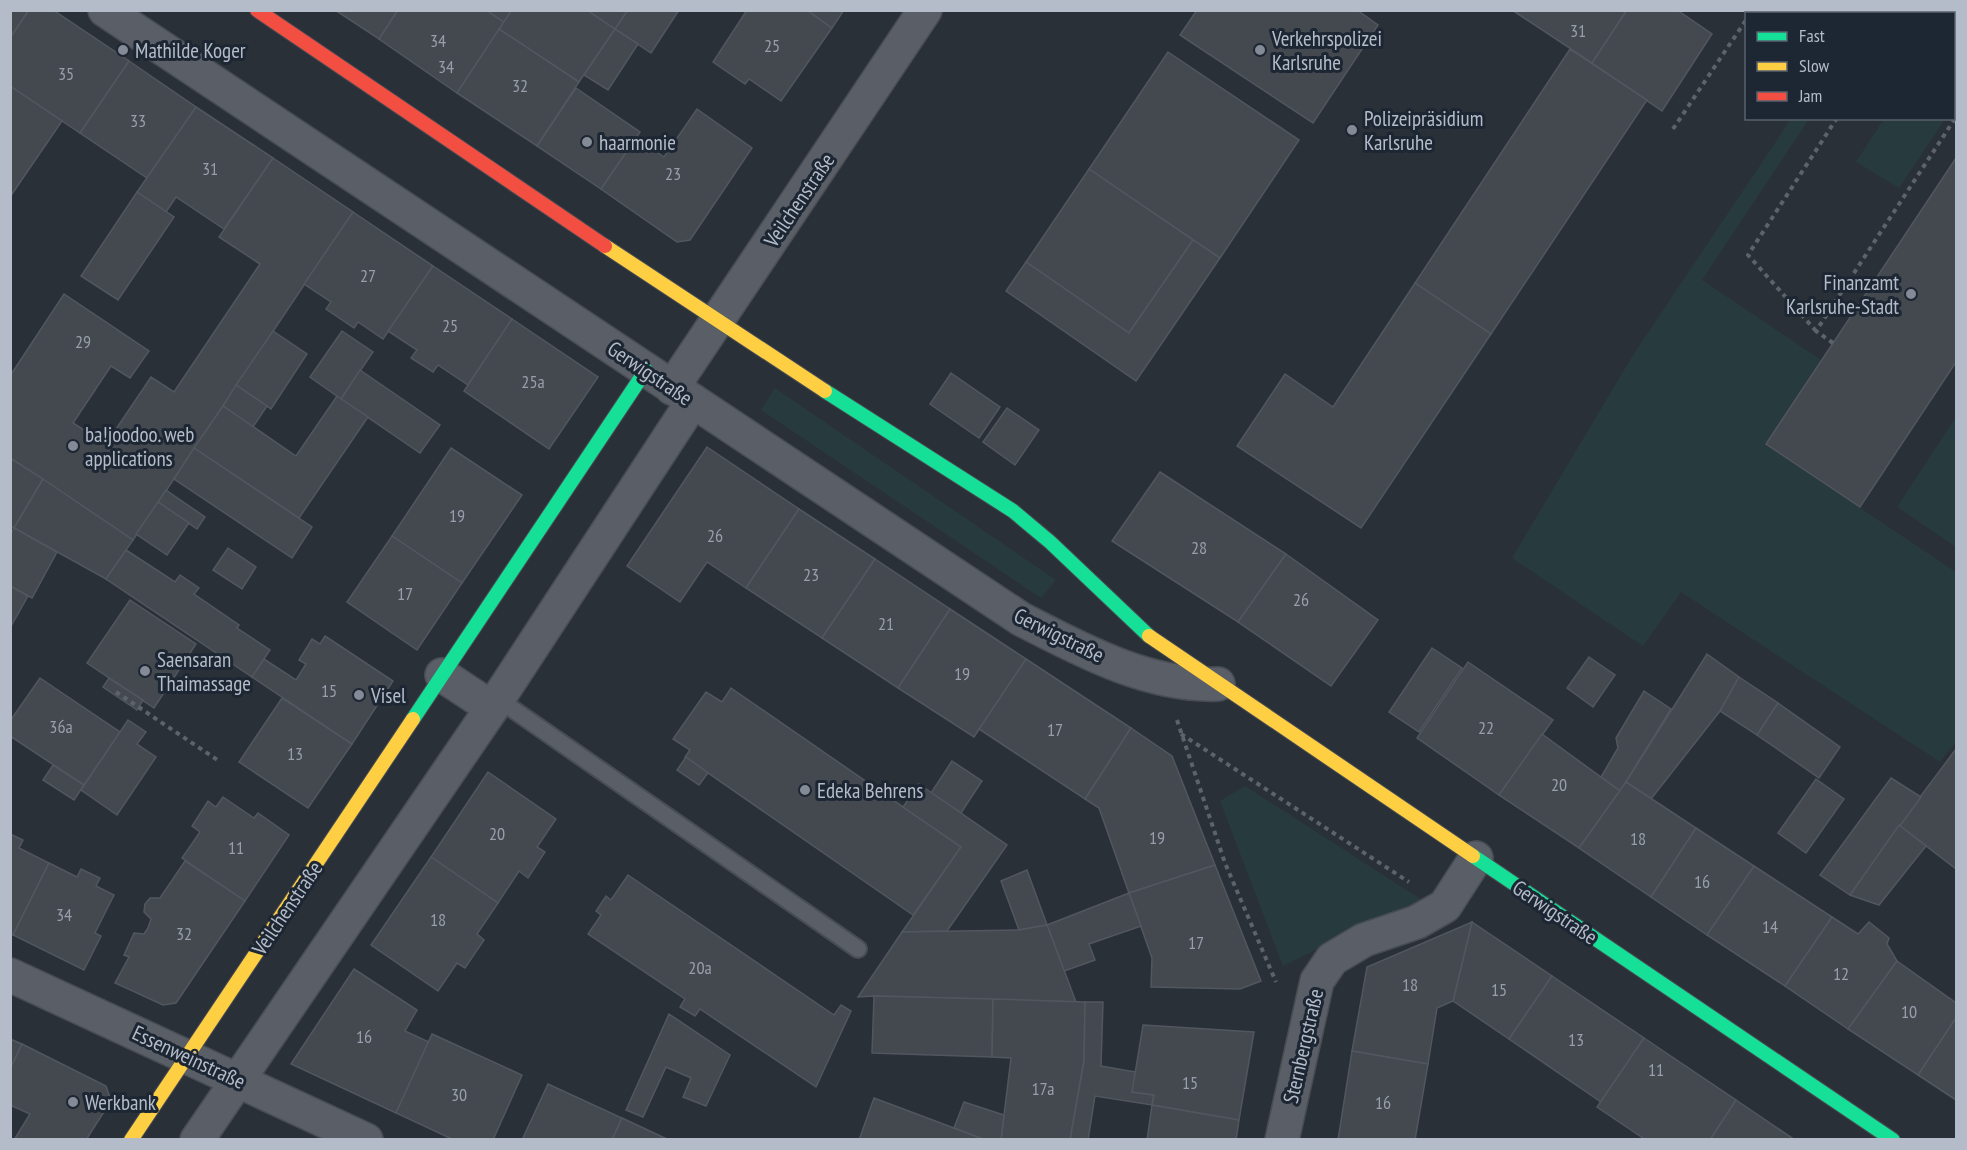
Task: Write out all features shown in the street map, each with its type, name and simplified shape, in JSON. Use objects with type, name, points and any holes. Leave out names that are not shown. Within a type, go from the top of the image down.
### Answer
[{"type":"street","name":"Gerwigstraße","points":[[105,10],[1021,619],[1101,658],[1166,679],[1218,684]]},
{"type":"street","name":"Gerwigstraße","points":[[257,10],[718,322],[1013,511],[1039,531],[1156,642],[1893,1140]]},
{"type":"street","name":"Veilchenstraße","points":[[131,1140],[442,675],[718,322],[925,10]]},
{"type":"street","name":"Veilchenstraße","points":[[197,1140],[495,703],[670,386]]},
{"type":"street","points":[[442,675],[495,703]]},
{"type":"street","name":"Sternbergstraße","points":[[1282,1140],[1317,981],[1332,959],[1364,940],[1417,922],[1444,906],[1476,858]]},
{"type":"street","name":"Essenweinstraße","points":[[10,975],[366,1140]]},
{"type":"lane","points":[[495,703],[858,948]]},
{"type":"path","points":[[1673,129],[1745,21]]},
{"type":"path","points":[[1833,343],[1816,331],[1748,255],[1836,120]]},
{"type":"path","points":[[1816,331],[1954,120]]},
{"type":"path","points":[[1166,679],[1181,734],[1225,863],[1278,989],[1278,1008],[1310,1010]]},
{"type":"path","points":[[116,692],[219,761]]},
{"type":"path","points":[[1181,734],[1444,906]]},
{"type":"green space","points":[[1790,120],[1808,120],[1702,280],[1821,360],[1766,445],[1956,572],[1956,742],[1940,762],[1681,592],[1643,646],[1512,558],[1633,355]]},
{"type":"green space","points":[[1883,120],[1944,120],[1899,188],[1856,162]]},
{"type":"green space","points":[[775,388],[1056,580],[1041,598],[761,410]]},
{"type":"green space","points":[[1956,417],[1956,547],[1897,507]]},
{"type":"green space","points":[[1245,786],[1422,900],[1416,907],[1351,932],[1283,966],[1220,801]]},
{"type":"building","points":[[10,10],[29,10],[10,38]]},
{"type":"building","points":[[29,10],[53,10],[129,61],[80,133],[10,86],[10,38]]},
{"type":"building","points":[[335,10],[398,10],[379,39]]},
{"type":"building","points":[[398,10],[486,10],[504,22],[457,93],[379,39]]},
{"type":"building","points":[[486,10],[512,10],[504,22]]},
{"type":"building","points":[[512,10],[587,10],[615,29],[579,82],[499,29]]},
{"type":"building","points":[[587,10],[628,10],[615,29]]},
{"type":"building","points":[[628,10],[679,10],[651,53],[615,29]]},
{"type":"building","points":[[747,10],[807,10],[832,28],[781,101],[749,79],[745,84],[713,62]]},
{"type":"building","points":[[807,10],[844,10],[832,28]]},
{"type":"building","points":[[1197,10],[1357,10],[1378,25],[1313,123],[1180,35]]},
{"type":"building","points":[[1512,10],[1627,10],[1592,63]]},
{"type":"building","points":[[1627,10],[1677,10],[1712,34],[1662,111],[1592,63]]},
{"type":"building","points":[[499,29],[579,82],[537,146],[457,93]]},
{"type":"building","points":[[615,29],[638,44],[608,90],[584,75]]},
{"type":"building","points":[[1570,49],[1647,100],[1491,334],[1415,283]]},
{"type":"building","points":[[1168,52],[1299,140],[1220,258],[1089,169]]},
{"type":"building","points":[[129,61],[196,107],[147,178],[80,133]]},
{"type":"building","points":[[10,86],[62,121],[10,197]]},
{"type":"building","points":[[576,88],[640,132],[601,189],[537,146]]},
{"type":"building","points":[[196,107],[273,158],[224,229],[176,197],[166,212],[137,192]]},
{"type":"building","points":[[697,109],[752,148],[690,240],[677,242],[601,189],[636,138],[664,157]]},
{"type":"building","points":[[273,158],[353,212],[133,540],[10,458],[10,376],[64,294],[149,351],[130,378],[111,366],[73,423],[106,444],[151,377],[174,392],[260,264],[219,237]]},
{"type":"building","name":"Finanzamt Karlsruhe-Stadt","points":[[1956,158],[1956,362],[1860,507],[1766,444]]},
{"type":"building","points":[[1089,169],[1193,240],[1129,333],[1026,262]]},
{"type":"building","points":[[137,192],[174,217],[118,300],[81,276]]},
{"type":"building","points":[[353,212],[433,266],[383,339],[358,322],[354,328],[326,309],[331,302],[304,284]]},
{"type":"building","points":[[1193,240],[1220,258],[1136,381],[1006,291],[1026,262],[1129,333]]},
{"type":"building","points":[[433,266],[512,319],[468,385],[438,365],[433,372],[411,358],[417,350],[388,331]]},
{"type":"building","points":[[1415,283],[1491,334],[1361,528],[1237,446],[1285,374],[1333,407]]},
{"type":"building","points":[[512,319],[598,377],[549,449],[464,391]]},
{"type":"building","points":[[273,331],[307,354],[271,409],[236,385]]},
{"type":"building","points":[[342,331],[373,352],[341,399],[310,377]]},
{"type":"building","points":[[360,370],[440,425],[420,453],[341,399]]},
{"type":"building","points":[[951,373],[1000,407],[979,438],[930,404]]},
{"type":"building","points":[[236,385],[267,406],[253,427],[223,406]]},
{"type":"building","points":[[337,396],[368,417],[299,518],[194,448],[223,406],[296,456]]},
{"type":"building","points":[[1007,408],[1039,430],[1015,465],[983,442]]},
{"type":"building","points":[[707,447],[799,509],[746,588],[707,562],[680,602],[627,566]]},
{"type":"building","points":[[194,448],[312,527],[292,558],[174,479]]},
{"type":"building","points":[[451,448],[522,495],[462,583],[392,536]]},
{"type":"building","points":[[10,458],[43,479],[14,528],[10,526]]},
{"type":"building","points":[[1160,472],[1286,554],[1238,622],[1112,541]]},
{"type":"building","points":[[43,479],[133,540],[106,579],[14,528]]},
{"type":"building","points":[[166,490],[205,517],[197,529],[158,502]]},
{"type":"building","points":[[158,502],[189,523],[167,555],[136,534]]},
{"type":"building","points":[[799,509],[875,559],[822,638],[746,588]]},
{"type":"building","points":[[14,528],[57,552],[32,598],[10,586],[10,535]]},
{"type":"building","points":[[392,536],[462,583],[417,650],[347,602]]},
{"type":"building","points":[[228,548],[256,567],[242,589],[213,570]]},
{"type":"building","points":[[126,550],[175,582],[180,575],[199,588],[194,594],[239,625],[237,628],[270,650],[252,677],[106,579]]},
{"type":"building","points":[[1286,554],[1378,620],[1331,686],[1238,622]]},
{"type":"building","points":[[875,559],[950,609],[898,688],[822,638]]},
{"type":"building","points":[[10,586],[28,596],[10,628]]},
{"type":"building","points":[[130,600],[196,644],[154,708],[87,663]]},
{"type":"building","points":[[950,609],[1026,659],[974,737],[898,688]]},
{"type":"building","points":[[325,636],[393,681],[352,744],[252,677],[264,659],[296,680],[306,664],[299,660],[312,639],[320,644]]},
{"type":"building","points":[[1432,648],[1462,668],[1419,732],[1389,712]]},
{"type":"building","points":[[1707,654],[1739,677],[1720,711],[1651,799],[1626,782]]},
{"type":"building","points":[[1589,657],[1615,675],[1593,707],[1567,688]]},
{"type":"building","points":[[1026,659],[1131,728],[1085,799],[979,729]]},
{"type":"building","points":[[1468,662],[1553,720],[1499,795],[1417,738]]},
{"type":"building","points":[[1739,677],[1778,703],[1757,735],[1720,711]]},
{"type":"building","points":[[40,678],[120,732],[84,785],[10,736],[10,721]]},
{"type":"building","points":[[109,678],[143,700],[137,710],[103,687]]},
{"type":"building","name":"Edeka Behrens","points":[[731,688],[961,847],[913,915],[685,757],[690,750],[673,739],[706,692],[722,702]]},
{"type":"building","points":[[1644,691],[1671,709],[1620,791],[1601,777],[1618,748],[1616,738]]},
{"type":"building","points":[[282,698],[352,744],[308,808],[239,762]]},
{"type":"building","points":[[1778,703],[1840,747],[1819,778],[1757,735]]},
{"type":"building","points":[[128,720],[146,732],[137,744],[156,757],[117,815],[81,790]]},
{"type":"building","points":[[1131,728],[1172,756],[1215,865],[1129,893],[1099,808],[1085,799]]},
{"type":"building","points":[[1542,734],[1620,791],[1579,848],[1499,795]]},
{"type":"building","points":[[1956,749],[1956,869],[1899,825]]},
{"type":"building","points":[[686,757],[708,773],[699,785],[677,770]]},
{"type":"building","points":[[952,761],[982,781],[961,813],[931,793]]},
{"type":"building","points":[[53,765],[84,785],[74,800],[43,780]]},
{"type":"building","points":[[488,772],[556,819],[537,847],[545,852],[528,878],[519,871],[498,903],[431,857]]},
{"type":"building","points":[[1891,778],[1921,797],[1850,895],[1820,875]]},
{"type":"building","points":[[1816,779],[1844,799],[1806,853],[1778,833]]},
{"type":"building","points":[[1626,782],[1696,828],[1651,897],[1579,848]]},
{"type":"building","points":[[919,784],[1007,845],[947,931],[902,932],[961,847],[903,807]]},
{"type":"building","points":[[223,797],[254,818],[258,813],[289,835],[245,901],[182,858],[200,832],[192,826],[208,801],[216,807]]},
{"type":"building","points":[[1899,825],[1926,846],[1879,905],[1850,895]]},
{"type":"building","points":[[1696,828],[1754,866],[1707,935],[1651,897]]},
{"type":"building","points":[[10,834],[23,840],[19,848],[49,863],[13,935],[10,934]]},
{"type":"building","points":[[431,857],[498,903],[477,934],[484,940],[465,968],[457,963],[438,991],[371,945]]},
{"type":"building","points":[[185,861],[245,901],[176,1003],[163,1005],[115,983],[129,957],[124,955],[134,933],[144,934],[148,928],[151,919],[144,912],[145,904],[150,898],[160,898]]},
{"type":"building","points":[[49,863],[77,877],[81,869],[100,878],[96,886],[114,895],[95,933],[101,936],[84,970],[13,935]]},
{"type":"building","points":[[1215,865],[1261,981],[1240,989],[1151,987],[1152,958],[1129,893]]},
{"type":"building","points":[[1754,866],[1832,917],[1785,986],[1707,935]]},
{"type":"building","points":[[1027,870],[1047,925],[1019,930],[1001,881]]},
{"type":"building","points":[[628,875],[834,1015],[841,1005],[851,1011],[816,1087],[700,1009],[695,1016],[680,1007],[685,999],[588,934],[601,915],[596,911],[606,896],[611,900]]},
{"type":"building","points":[[1129,893],[1141,926],[1089,944],[1095,960],[1064,971],[1047,925]]},
{"type":"building","points":[[1832,917],[1858,934],[1869,922],[1889,938],[1887,944],[1897,961],[1848,1029],[1785,986]]},
{"type":"building","points":[[1472,922],[1552,976],[1509,1039],[1453,1001]]},
{"type":"building","points":[[1472,922],[1453,1001],[1437,1008],[1428,1064],[1352,1051],[1367,967]]},
{"type":"building","points":[[1047,925],[1076,1002],[858,997],[902,932],[1019,930]]},
{"type":"building","points":[[1897,961],[1956,1003],[1956,1018],[1918,1075],[1848,1029]]},
{"type":"building","points":[[354,969],[417,1010],[405,1031],[429,1042],[396,1113],[291,1064]]},
{"type":"building","points":[[1552,976],[1644,1038],[1601,1102],[1509,1039]]},
{"type":"building","points":[[874,996],[993,999],[992,1057],[872,1053]]},
{"type":"building","points":[[993,999],[1085,1002],[1084,1061],[1070,1140],[1001,1140],[1011,1058],[992,1057]]},
{"type":"building","points":[[1085,1002],[1103,1002],[1101,1066],[1136,1072],[1132,1092],[1154,1095],[1152,1105],[1095,1096],[1088,1140],[1070,1140],[1084,1061]]},
{"type":"building","points":[[669,1014],[730,1055],[706,1106],[683,1097],[691,1078],[666,1067],[643,1117],[626,1110]]},
{"type":"building","points":[[1956,1018],[1956,1100],[1918,1075]]},
{"type":"building","points":[[1143,1025],[1254,1032],[1239,1120],[1152,1105],[1154,1095],[1132,1092]]},
{"type":"building","points":[[432,1034],[522,1075],[493,1140],[454,1140],[396,1113]]},
{"type":"building","points":[[1644,1038],[1736,1100],[1710,1140],[1646,1140],[1597,1107]]},
{"type":"building","points":[[10,1039],[22,1044],[10,1069]]},
{"type":"building","points":[[22,1044],[106,1086],[111,1101],[86,1140],[14,1140],[30,1114],[10,1105],[10,1069]]},
{"type":"building","points":[[1352,1051],[1428,1064],[1415,1140],[1338,1140]]},
{"type":"building","points":[[548,1084],[622,1118],[612,1140],[522,1140]]},
{"type":"building","points":[[874,1098],[986,1140],[859,1140]]},
{"type":"building","points":[[1736,1100],[1795,1140],[1710,1140]]},
{"type":"building","points":[[964,1102],[1004,1115],[1001,1140],[986,1140],[954,1128]]},
{"type":"building","points":[[1152,1105],[1239,1120],[1236,1140],[1147,1140]]},
{"type":"building","points":[[622,1118],[669,1140],[612,1140]]},
{"type":"traffic: fast","points":[[413,719],[646,370]]},
{"type":"traffic: fast","points":[[825,391],[1013,511],[1050,542],[1149,636]]},
{"type":"traffic: fast","points":[[1473,856],[1893,1140]]},
{"type":"traffic: slow","points":[[605,246],[825,391]]},
{"type":"traffic: slow","points":[[1149,636],[1473,856]]},
{"type":"traffic: slow","points":[[131,1140],[413,719]]},
{"type":"traffic: jam","points":[[257,10],[605,246]]},
{"type":"place","name":"Mathilde Koger","points":[[123,50]]},
{"type":"place","name":"Verkehrspolizei Karlsruhe","points":[[1260,50]]},
{"type":"place","name":"Polizeipräsidium Karlsruhe","points":[[1352,130]]},
{"type":"place","name":"haarmonie","points":[[587,142]]},
{"type":"place","name":"Finanzamt Karlsruhe-Stadt","points":[[1911,294]]},
{"type":"place","name":"ba!joodoo. web applications","points":[[73,446]]},
{"type":"place","name":"Saensaran Thaimassage","points":[[145,671]]},
{"type":"place","name":"Visel","points":[[359,695]]},
{"type":"place","name":"Edeka Behrens","points":[[805,790]]},
{"type":"place","name":"Werkbank","points":[[73,1102]]}]
